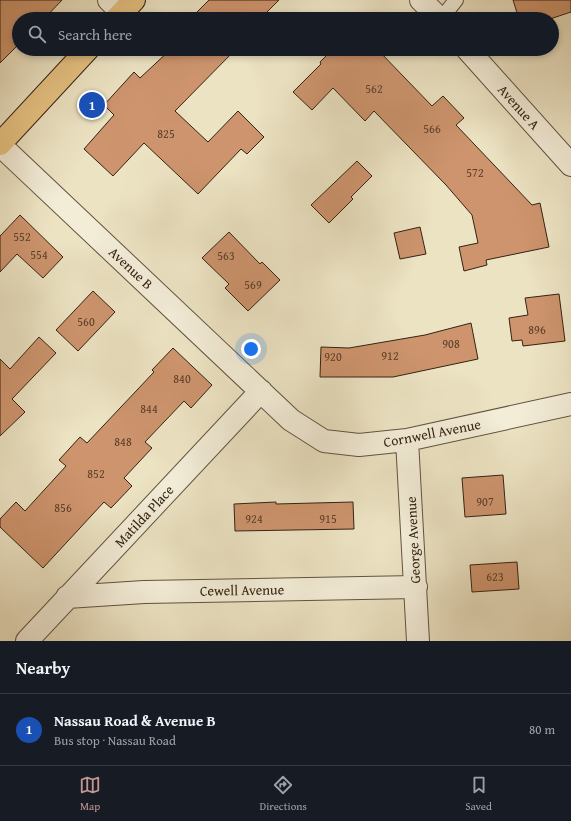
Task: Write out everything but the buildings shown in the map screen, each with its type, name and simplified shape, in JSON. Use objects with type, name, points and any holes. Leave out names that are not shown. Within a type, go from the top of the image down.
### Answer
[{"type":"main road","points":[[0,144],[82,56]]},
{"type":"street","points":[[421,0],[433,12]]},
{"type":"street","name":"Avenue A","points":[[473,56],[571,165]]},
{"type":"street","name":"Avenue B","points":[[0,144],[261,391]]},
{"type":"street","name":"Cornwell Avenue","points":[[261,391],[291,420],[324,441],[359,445],[407,440],[571,404]]},
{"type":"street","name":"Matilda Place","points":[[27,641],[261,391]]},
{"type":"street","name":"George Avenue","points":[[407,440],[418,641]]},
{"type":"street","name":"Cewell Avenue","points":[[67,597],[144,592],[416,587]]},
{"type":"lane","points":[[446,12],[456,0]]},
{"type":"place","name":"Nassau Road & Avenue B","points":[[92,105]]}]
